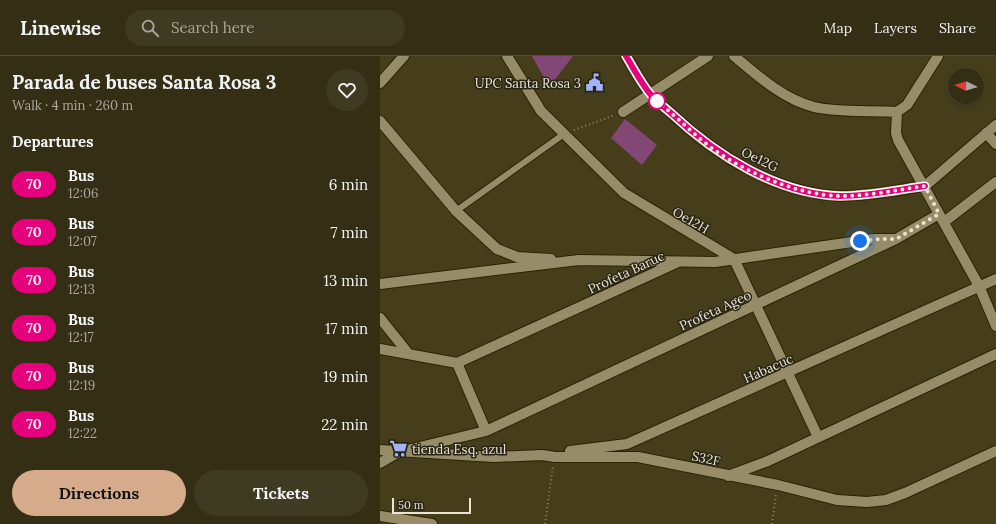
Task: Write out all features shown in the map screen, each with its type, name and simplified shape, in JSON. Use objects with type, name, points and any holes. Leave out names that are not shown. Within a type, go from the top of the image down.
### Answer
[{"type":"street","points":[[380,83],[383,73],[404,56]]},
{"type":"street","name":"Oe12H","points":[[508,56],[541,111],[624,193],[734,259]]},
{"type":"street","name":"Oe12G","points":[[626,56],[651,95],[679,121],[713,149],[751,170],[795,188],[819,194],[840,196],[925,186]]},
{"type":"street","points":[[623,112],[651,95],[708,56]]},
{"type":"street","points":[[734,56],[776,89],[805,104],[825,108],[897,112],[907,105],[938,56]]},
{"type":"street","points":[[897,112],[896,136],[979,286],[996,326]]},
{"type":"street","points":[[380,121],[456,211],[497,249],[516,256],[579,260],[679,262]]},
{"type":"street","points":[[925,186],[996,125]]},
{"type":"street","points":[[986,133],[996,144]]},
{"type":"street","name":"Profeta Ageo","points":[[380,462],[399,452],[486,431],[942,218],[996,182]]},
{"type":"street","name":"Profeta Baruc","points":[[457,363],[679,262],[707,262],[873,239],[896,239]]},
{"type":"street","points":[[734,259],[818,437]]},
{"type":"street","points":[[380,284],[579,260]]},
{"type":"street","name":"Habacuc","points":[[542,455],[627,444],[996,279]]},
{"type":"street","points":[[380,318],[408,353]]},
{"type":"street","points":[[380,349],[457,363],[486,431]]},
{"type":"street","points":[[727,476],[768,461],[996,354]]},
{"type":"street","points":[[380,450],[399,452]]},
{"type":"street","name":"S32F","points":[[399,452],[494,457],[542,455],[555,457],[638,457],[778,485],[847,501],[886,500],[905,493],[996,451]]},
{"type":"street","points":[[380,516],[432,524]]},
{"type":"lane","points":[[456,211],[564,134]]},
{"type":"path","points":[[564,134],[623,112]]},
{"type":"path","points":[[545,524],[555,457]]},
{"type":"path","points":[[772,524],[778,485]]},
{"type":"shaded area","points":[[532,56],[573,56],[549,87]]},
{"type":"shaded area","points":[[625,119],[657,145],[642,165],[611,138]]},
{"type":"bus line","name":"70","points":[[626,56],[651,95],[679,121],[713,149],[773,181],[819,194],[840,196],[860,195],[925,186]]},
{"type":"place","name":"UPC Santa Rosa 3","points":[[594,83]]},
{"type":"place","name":"tienda Esq. azul","points":[[399,449]]},
{"type":"route","points":[[657,101],[713,149],[773,181],[795,188],[819,194],[840,196],[860,195],[925,186],[939,214],[896,239],[860,241]]}]
